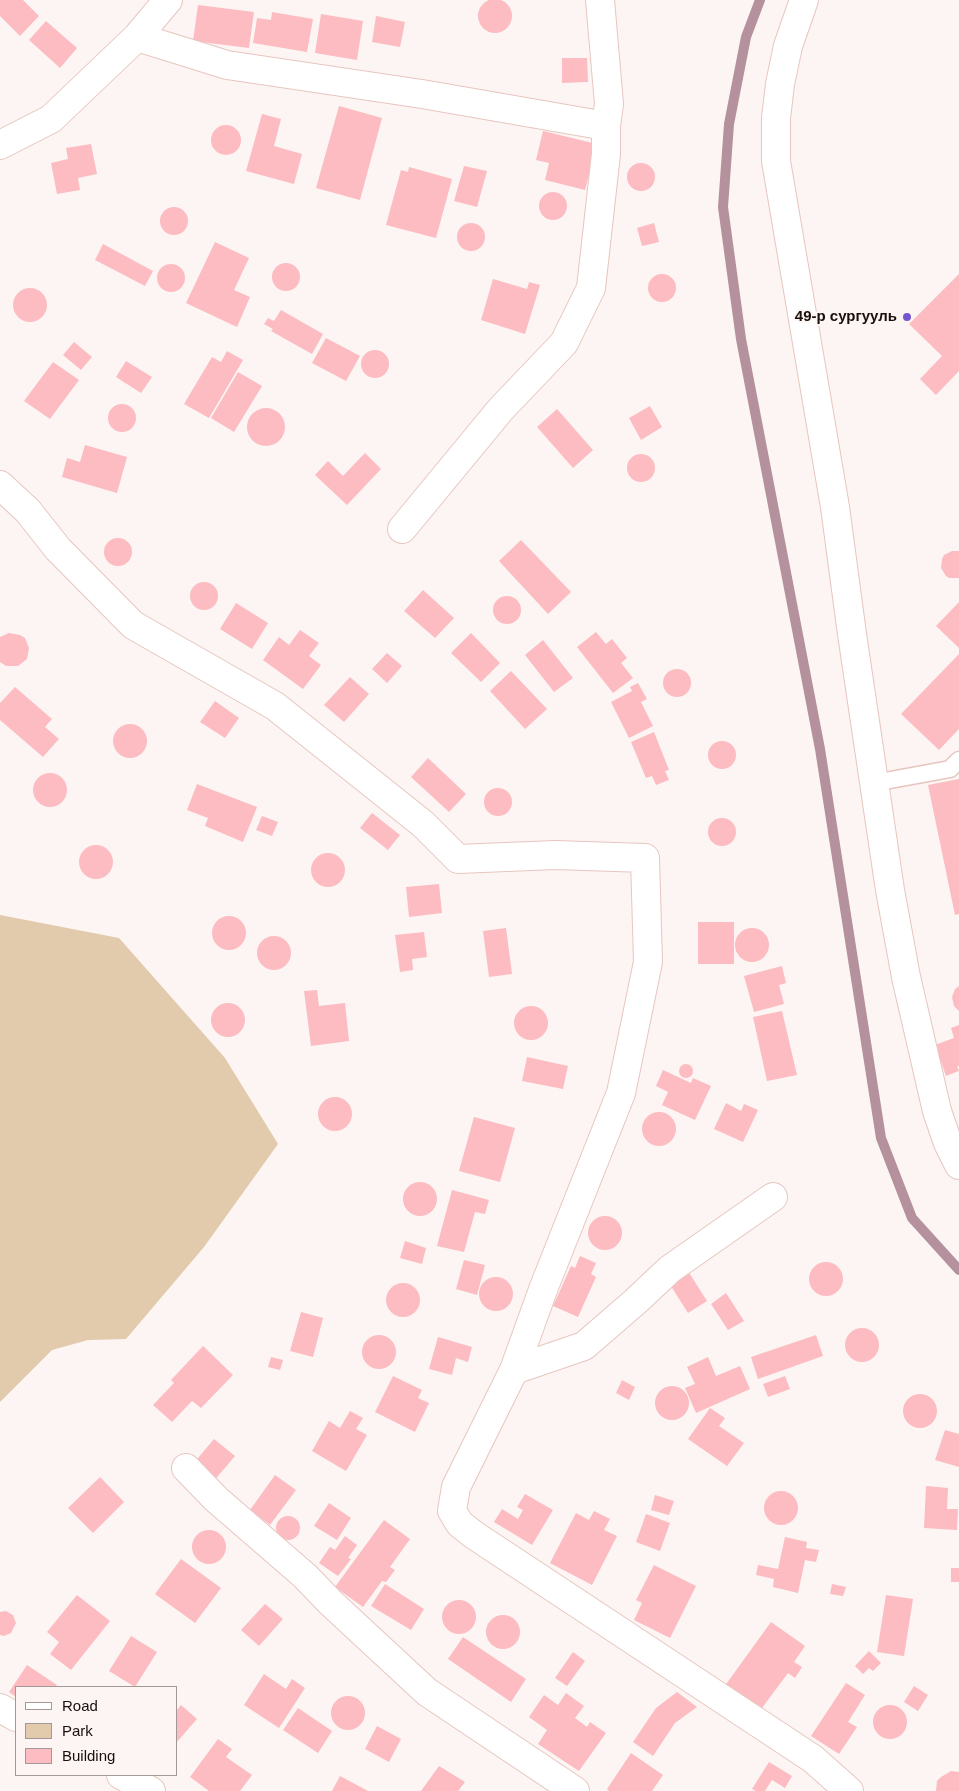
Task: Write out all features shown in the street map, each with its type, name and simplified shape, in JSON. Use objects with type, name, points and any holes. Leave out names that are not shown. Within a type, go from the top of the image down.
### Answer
[{"type":"street","points":[[0,145],[51,119],[137,37],[168,0]]},
{"type":"street","points":[[402,529],[501,410],[564,343],[591,288],[606,154],[606,126],[609,104],[600,0]]},
{"type":"street","points":[[804,0],[788,46],[780,84],[776,118],[776,160],[835,507],[890,890],[906,977],[937,1111],[948,1143],[959,1164]]},
{"type":"street","points":[[137,37],[227,65],[422,94],[606,126]]},
{"type":"street","points":[[0,485],[28,511],[58,549],[134,625],[275,706],[423,824],[458,859],[555,855],[645,858],[648,962],[621,1093],[544,1287],[514,1370],[456,1487],[452,1511],[460,1524],[474,1535],[812,1759],[849,1791]]},
{"type":"street","points":[[514,1370],[584,1346],[670,1269],[773,1197]]},
{"type":"street","points":[[186,1468],[216,1500],[305,1576],[331,1603],[427,1692],[575,1791]]},
{"type":"street","points":[[0,1708],[15,1716]]},
{"type":"street","points":[[123,1776],[151,1791]]},
{"type":"lane","points":[[874,783],[950,769],[959,760]]},
{"type":"green space","points":[[0,915],[119,938],[225,1058],[278,1144],[204,1247],[126,1339],[88,1340],[52,1350],[0,1402]]},
{"type":"building","points":[[495,-1],[507,4],[512,16],[507,28],[495,33],[483,28],[478,16],[483,4]]},
{"type":"building","points":[[0,0],[23,0],[39,16],[20,36],[0,16]]},
{"type":"building","points":[[198,5],[254,12],[249,48],[193,41]]},
{"type":"building","points":[[272,12],[313,19],[307,52],[253,43],[257,18],[271,20]]},
{"type":"building","points":[[321,14],[363,21],[357,60],[315,53]]},
{"type":"building","points":[[376,16],[405,22],[400,47],[372,42]]},
{"type":"building","points":[[46,21],[77,48],[60,68],[29,40]]},
{"type":"building","points":[[562,58],[587,58],[588,82],[562,83]]},
{"type":"building","points":[[339,106],[382,118],[360,200],[316,188]]},
{"type":"building","points":[[262,114],[281,119],[274,146],[302,154],[294,184],[246,171]]},
{"type":"building","points":[[226,125],[237,129],[241,140],[237,151],[226,155],[215,151],[211,140],[215,129]]},
{"type":"building","points":[[543,131],[597,144],[585,190],[545,180],[549,163],[536,160]]},
{"type":"building","points":[[91,144],[97,174],[78,178],[80,190],[57,194],[51,163],[68,159],[66,148]]},
{"type":"building","points":[[641,163],[651,167],[655,177],[651,187],[641,191],[631,187],[627,177],[631,167]]},
{"type":"building","points":[[464,166],[487,171],[477,207],[454,201]]},
{"type":"building","points":[[409,167],[452,179],[436,238],[386,225],[401,170],[408,172]]},
{"type":"building","points":[[553,192],[563,196],[567,206],[563,216],[553,220],[543,216],[539,206],[543,196]]},
{"type":"building","points":[[174,207],[184,211],[188,221],[184,231],[174,235],[164,231],[160,221],[164,211]]},
{"type":"building","points":[[471,223],[481,227],[485,237],[481,247],[471,251],[461,247],[457,237],[461,227]]},
{"type":"building","points":[[654,223],[659,242],[642,246],[637,228]]},
{"type":"building","points":[[215,242],[249,258],[234,290],[250,297],[237,327],[186,303]]},
{"type":"building","points":[[103,244],[153,271],[145,286],[95,260]]},
{"type":"building","points":[[286,263],[296,267],[300,277],[296,287],[286,291],[276,287],[272,277],[276,267]]},
{"type":"building","points":[[171,264],[181,268],[185,278],[181,288],[171,292],[161,288],[157,278],[161,268]]},
{"type":"building","points":[[662,274],[672,278],[676,288],[672,298],[662,302],[652,298],[648,288],[652,278]]},
{"type":"building","points":[[959,274],[959,371],[936,395],[920,379],[942,356],[909,324]]},
{"type":"building","points":[[493,279],[527,289],[529,282],[540,285],[525,334],[481,320]]},
{"type":"building","points":[[30,288],[37,289],[42,293],[46,298],[46,312],[42,317],[37,321],[30,322],[23,321],[18,317],[14,312],[13,305],[14,298],[18,293],[23,289]]},
{"type":"building","points":[[281,310],[323,334],[312,354],[271,331],[273,329],[264,324],[268,318],[274,321]]},
{"type":"building","points":[[326,338],[360,356],[346,381],[312,363]]},
{"type":"building","points":[[74,342],[92,357],[81,370],[63,355]]},
{"type":"building","points":[[375,350],[385,354],[389,364],[385,374],[375,378],[365,374],[361,364],[365,354]]},
{"type":"building","points":[[227,351],[243,360],[209,418],[184,404],[212,357],[221,362]]},
{"type":"building","points":[[126,361],[152,377],[141,393],[116,377]]},
{"type":"building","points":[[53,362],[79,380],[50,419],[24,401]]},
{"type":"building","points":[[238,372],[262,386],[234,432],[211,418]]},
{"type":"building","points":[[122,404],[132,408],[136,418],[132,428],[122,432],[112,428],[108,418],[112,408]]},
{"type":"building","points":[[650,406],[662,427],[641,440],[629,418]]},
{"type":"building","points":[[266,408],[279,414],[285,427],[279,440],[266,446],[253,440],[247,427],[253,414]]},
{"type":"building","points":[[557,409],[593,450],[573,468],[537,427]]},
{"type":"building","points":[[85,445],[127,457],[117,493],[62,477],[67,458],[80,462]]},
{"type":"building","points":[[365,453],[381,469],[347,505],[315,475],[328,461],[343,476]]},
{"type":"building","points":[[641,454],[651,458],[655,468],[651,478],[641,482],[631,478],[627,468],[631,458]]},
{"type":"building","points":[[118,538],[128,542],[132,552],[128,562],[118,566],[108,562],[104,552],[108,542]]},
{"type":"building","points":[[521,540],[571,592],[548,614],[499,561]]},
{"type":"building","points":[[952,551],[959,551],[959,578],[949,578],[941,568],[944,555]]},
{"type":"building","points":[[204,582],[214,586],[218,596],[214,606],[204,610],[194,606],[190,596],[194,586]]},
{"type":"building","points":[[423,590],[454,618],[435,638],[404,611]]},
{"type":"building","points":[[507,596],[517,600],[521,610],[517,620],[507,624],[497,620],[493,610],[497,600]]},
{"type":"building","points":[[959,602],[959,648],[936,626]]},
{"type":"building","points":[[236,603],[268,623],[252,649],[220,629]]},
{"type":"building","points":[[300,630],[319,643],[309,656],[321,665],[303,689],[263,660],[279,637],[289,645]]},
{"type":"building","points":[[596,632],[606,644],[612,639],[627,658],[621,663],[633,678],[613,693],[577,647]]},
{"type":"building","points":[[9,633],[25,638],[29,648],[27,659],[18,666],[6,666],[0,662],[0,637]]},
{"type":"building","points":[[471,633],[500,663],[481,682],[451,653]]},
{"type":"building","points":[[543,640],[573,678],[554,692],[525,655]]},
{"type":"building","points":[[387,653],[402,666],[387,683],[372,669]]},
{"type":"building","points":[[959,654],[959,729],[939,750],[901,714]]},
{"type":"building","points":[[677,669],[687,673],[691,683],[687,693],[677,697],[667,693],[663,683],[667,673]]},
{"type":"building","points":[[511,671],[547,709],[525,729],[490,691]]},
{"type":"building","points":[[350,677],[369,694],[344,722],[324,705]]},
{"type":"building","points":[[638,683],[647,699],[641,702],[653,726],[629,738],[611,702],[632,691],[630,687]]},
{"type":"building","points":[[15,687],[52,719],[45,727],[59,739],[43,757],[0,720],[0,703]]},
{"type":"building","points":[[215,701],[239,718],[225,738],[200,722]]},
{"type":"building","points":[[130,724],[137,725],[142,729],[146,734],[146,748],[142,753],[137,757],[130,758],[123,757],[118,753],[114,748],[113,741],[114,734],[118,729],[123,725]]},
{"type":"building","points":[[654,732],[669,770],[665,771],[669,780],[656,785],[652,776],[646,778],[631,742]]},
{"type":"building","points":[[722,741],[732,745],[736,755],[732,765],[722,769],[712,765],[708,755],[712,745]]},
{"type":"building","points":[[428,758],[466,794],[449,812],[411,777]]},
{"type":"building","points":[[50,773],[57,774],[62,778],[66,783],[66,797],[62,802],[57,806],[50,807],[43,806],[38,802],[34,797],[33,790],[34,783],[38,778],[43,774]]},
{"type":"building","points":[[959,779],[959,914],[955,915],[928,785]]},
{"type":"building","points":[[197,784],[257,807],[243,842],[205,826],[208,818],[187,810]]},
{"type":"building","points":[[498,788],[508,792],[512,802],[508,812],[498,816],[488,812],[484,802],[488,792]]},
{"type":"building","points":[[372,813],[400,835],[388,850],[360,828]]},
{"type":"building","points":[[262,816],[278,822],[272,836],[256,830]]},
{"type":"building","points":[[722,818],[732,822],[736,832],[732,842],[722,846],[712,842],[708,832],[712,822]]},
{"type":"building","points":[[96,845],[103,846],[108,850],[112,855],[112,869],[108,874],[103,878],[96,879],[89,878],[84,874],[80,869],[79,862],[80,855],[84,850],[89,846]]},
{"type":"building","points":[[328,853],[335,854],[340,858],[344,863],[344,877],[340,882],[335,886],[328,887],[321,886],[316,882],[312,877],[311,870],[312,863],[316,858],[321,854]]},
{"type":"building","points":[[439,884],[442,913],[409,917],[406,887]]},
{"type":"building","points":[[229,916],[236,917],[241,921],[245,926],[245,940],[241,945],[236,949],[229,950],[222,949],[217,945],[213,940],[212,933],[213,926],[217,921],[222,917]]},
{"type":"building","points":[[698,922],[734,922],[734,964],[698,964]]},
{"type":"building","points":[[506,928],[512,974],[489,977],[483,931]]},
{"type":"building","points":[[752,928],[759,929],[764,933],[768,938],[768,952],[764,957],[759,961],[752,962],[745,961],[740,957],[736,952],[735,945],[736,938],[740,933],[745,929]]},
{"type":"building","points":[[424,932],[427,957],[412,959],[413,970],[400,972],[395,935]]},
{"type":"building","points":[[274,936],[281,937],[286,941],[290,946],[290,960],[286,965],[281,969],[274,970],[267,969],[262,965],[258,960],[257,953],[258,946],[262,941],[267,937]]},
{"type":"building","points":[[782,966],[786,983],[779,985],[784,1004],[754,1012],[744,976]]},
{"type":"building","points":[[959,986],[959,1011],[954,1006],[952,997],[955,989]]},
{"type":"building","points":[[317,990],[319,1006],[345,1003],[349,1041],[311,1046],[304,991]]},
{"type":"building","points":[[228,1003],[235,1004],[240,1008],[244,1013],[244,1027],[240,1032],[235,1036],[228,1037],[221,1036],[216,1032],[212,1027],[211,1020],[212,1013],[216,1008],[221,1004]]},
{"type":"building","points":[[531,1006],[538,1007],[543,1011],[547,1016],[547,1030],[543,1035],[538,1039],[531,1040],[524,1039],[519,1035],[515,1030],[514,1023],[515,1016],[519,1011],[524,1007]]},
{"type":"building","points":[[782,1011],[797,1075],[767,1081],[753,1017]]},
{"type":"building","points":[[959,1025],[959,1066],[957,1066],[959,1071],[946,1076],[935,1045],[954,1038],[951,1028]]},
{"type":"building","points":[[527,1057],[568,1066],[563,1089],[522,1081]]},
{"type":"building","points":[[686,1064],[691,1066],[693,1071],[691,1076],[686,1078],[681,1076],[679,1071],[681,1066]]},
{"type":"building","points":[[663,1070],[691,1083],[693,1078],[711,1086],[695,1120],[662,1105],[668,1092],[656,1086]]},
{"type":"building","points":[[335,1097],[342,1098],[347,1102],[351,1107],[351,1121],[347,1126],[342,1130],[335,1131],[328,1130],[323,1126],[319,1121],[318,1114],[319,1107],[323,1102],[328,1098]]},
{"type":"building","points":[[726,1103],[741,1111],[744,1104],[758,1110],[743,1142],[714,1129]]},
{"type":"building","points":[[659,1112],[666,1113],[671,1117],[675,1122],[675,1136],[671,1141],[666,1145],[659,1146],[652,1145],[647,1141],[643,1136],[642,1129],[643,1122],[647,1117],[652,1113]]},
{"type":"building","points":[[474,1117],[515,1128],[500,1182],[459,1171]]},
{"type":"building","points":[[420,1182],[427,1183],[432,1187],[436,1192],[436,1206],[432,1211],[427,1215],[420,1216],[413,1215],[408,1211],[404,1206],[403,1199],[404,1192],[408,1187],[413,1183]]},
{"type":"building","points":[[452,1190],[489,1200],[485,1214],[475,1212],[464,1252],[437,1246]]},
{"type":"building","points":[[605,1216],[612,1217],[617,1221],[621,1226],[621,1240],[617,1245],[612,1249],[605,1250],[598,1249],[593,1245],[589,1240],[588,1233],[589,1226],[593,1221],[598,1217]]},
{"type":"building","points":[[405,1241],[426,1248],[422,1264],[400,1258]]},
{"type":"building","points":[[580,1256],[596,1263],[591,1274],[596,1277],[578,1317],[553,1306],[571,1266],[575,1268]]},
{"type":"building","points":[[464,1260],[485,1265],[477,1295],[456,1289]]},
{"type":"building","points":[[826,1262],[833,1263],[838,1267],[842,1272],[842,1286],[838,1291],[833,1295],[826,1296],[819,1295],[814,1291],[810,1286],[809,1279],[810,1272],[814,1267],[819,1263]]},
{"type":"building","points":[[688,1271],[707,1301],[688,1313],[669,1283]]},
{"type":"building","points":[[496,1277],[503,1278],[508,1282],[512,1287],[512,1301],[508,1306],[503,1310],[496,1311],[489,1310],[484,1306],[480,1301],[479,1294],[480,1287],[484,1282],[489,1278]]},
{"type":"building","points":[[403,1283],[410,1284],[415,1288],[419,1293],[419,1307],[415,1312],[410,1316],[403,1317],[396,1316],[391,1312],[387,1307],[386,1300],[387,1293],[391,1288],[396,1284]]},
{"type":"building","points":[[726,1293],[744,1321],[728,1330],[711,1304]]},
{"type":"building","points":[[301,1312],[323,1318],[313,1357],[290,1351]]},
{"type":"building","points":[[862,1328],[869,1329],[874,1333],[878,1338],[878,1352],[874,1357],[869,1361],[862,1362],[855,1361],[850,1357],[846,1352],[845,1345],[846,1338],[850,1333],[855,1329]]},
{"type":"building","points":[[379,1335],[386,1336],[391,1340],[395,1345],[395,1359],[391,1364],[386,1368],[379,1369],[372,1368],[367,1364],[363,1359],[362,1352],[363,1345],[367,1340],[372,1336]]},
{"type":"building","points":[[816,1335],[823,1356],[758,1379],[751,1357]]},
{"type":"building","points":[[438,1337],[472,1347],[468,1362],[456,1358],[452,1375],[429,1369]]},
{"type":"building","points":[[203,1346],[233,1375],[201,1408],[192,1401],[172,1422],[153,1405],[174,1383],[171,1380]]},
{"type":"building","points":[[271,1357],[283,1360],[280,1370],[268,1367]]},
{"type":"building","points":[[708,1357],[716,1376],[740,1366],[750,1389],[696,1413],[685,1388],[695,1384],[687,1367]]},
{"type":"building","points":[[393,1376],[422,1390],[418,1398],[429,1403],[415,1432],[375,1412]]},
{"type":"building","points":[[785,1376],[790,1389],[768,1397],[763,1384]]},
{"type":"building","points":[[622,1380],[635,1387],[629,1400],[616,1393]]},
{"type":"building","points":[[672,1386],[679,1387],[684,1391],[688,1396],[688,1410],[684,1415],[679,1419],[672,1420],[665,1419],[660,1415],[656,1410],[655,1403],[656,1396],[660,1391],[665,1387]]},
{"type":"building","points":[[920,1394],[927,1395],[932,1399],[936,1404],[936,1418],[932,1423],[927,1427],[920,1428],[913,1427],[908,1423],[904,1418],[903,1411],[904,1404],[908,1399],[913,1395]]},
{"type":"building","points":[[710,1408],[725,1418],[719,1426],[744,1443],[727,1466],[688,1439]]},
{"type":"building","points":[[350,1411],[363,1418],[356,1429],[367,1435],[346,1471],[312,1451],[329,1421],[340,1428]]},
{"type":"building","points":[[945,1430],[959,1434],[959,1467],[935,1460]]},
{"type":"building","points":[[214,1439],[235,1456],[213,1482],[193,1464]]},
{"type":"building","points":[[275,1475],[296,1490],[270,1525],[250,1510]]},
{"type":"building","points":[[100,1477],[124,1502],[93,1533],[68,1508]]},
{"type":"building","points":[[926,1486],[948,1488],[947,1509],[958,1509],[957,1530],[924,1528]]},
{"type":"building","points":[[781,1491],[788,1492],[793,1496],[797,1501],[797,1515],[793,1520],[788,1524],[781,1525],[774,1524],[769,1520],[765,1515],[764,1508],[765,1501],[769,1496],[774,1492]]},
{"type":"building","points":[[525,1494],[553,1510],[532,1545],[494,1522],[502,1509],[518,1519],[523,1510],[517,1507]]},
{"type":"building","points":[[655,1495],[674,1501],[669,1515],[651,1510]]},
{"type":"building","points":[[329,1503],[351,1518],[337,1540],[314,1526]]},
{"type":"building","points":[[594,1511],[610,1519],[604,1530],[617,1536],[592,1585],[550,1563],[576,1513],[589,1520]]},
{"type":"building","points":[[646,1514],[670,1523],[660,1551],[636,1542]]},
{"type":"building","points":[[288,1516],[297,1519],[300,1528],[297,1537],[288,1540],[279,1537],[276,1528],[279,1519]]},
{"type":"building","points":[[384,1520],[410,1539],[390,1567],[395,1570],[386,1582],[382,1581],[363,1607],[335,1587]]},
{"type":"building","points":[[209,1530],[216,1531],[221,1535],[225,1540],[225,1554],[221,1559],[216,1563],[209,1564],[202,1563],[197,1559],[193,1554],[192,1547],[193,1540],[197,1535],[202,1531]]},
{"type":"building","points":[[345,1536],[357,1545],[348,1558],[351,1559],[338,1576],[319,1563],[330,1547],[335,1550]]},
{"type":"building","points":[[785,1537],[807,1542],[806,1548],[819,1550],[816,1562],[805,1560],[798,1593],[773,1587],[774,1579],[756,1575],[758,1565],[778,1569]]},
{"type":"building","points":[[181,1559],[221,1588],[195,1623],[155,1594]]},
{"type":"building","points":[[654,1565],[696,1586],[670,1638],[634,1620],[642,1603],[636,1600]]},
{"type":"building","points":[[951,1568],[959,1568],[959,1582],[951,1582]]},
{"type":"building","points":[[385,1584],[424,1609],[411,1630],[371,1606]]},
{"type":"building","points":[[832,1584],[846,1587],[843,1596],[830,1594]]},
{"type":"building","points":[[77,1595],[110,1621],[71,1670],[50,1654],[59,1642],[47,1632]]},
{"type":"building","points":[[886,1595],[913,1599],[904,1656],[877,1652]]},
{"type":"building","points":[[459,1600],[466,1601],[471,1605],[475,1610],[475,1624],[471,1629],[466,1633],[459,1634],[452,1633],[447,1629],[443,1624],[442,1617],[443,1610],[447,1605],[452,1601]]},
{"type":"building","points":[[265,1604],[283,1619],[259,1646],[241,1630]]},
{"type":"building","points":[[6,1611],[13,1615],[16,1623],[11,1633],[4,1636],[0,1635],[0,1612]]},
{"type":"building","points":[[503,1615],[510,1616],[515,1620],[519,1625],[519,1639],[515,1644],[510,1648],[503,1649],[496,1648],[491,1644],[487,1639],[486,1632],[487,1625],[491,1620],[496,1616]]},
{"type":"building","points":[[771,1622],[805,1646],[794,1662],[802,1667],[795,1678],[788,1673],[759,1712],[724,1687]]},
{"type":"building","points":[[131,1636],[157,1652],[136,1686],[109,1671]]},
{"type":"building","points":[[463,1637],[526,1679],[511,1702],[448,1659]]},
{"type":"building","points":[[869,1651],[881,1663],[873,1671],[869,1668],[863,1674],[855,1666]]},
{"type":"building","points":[[573,1652],[585,1661],[567,1686],[555,1678]]},
{"type":"building","points":[[27,1665],[57,1685],[15,1686],[15,1696],[9,1692]]},
{"type":"building","points":[[264,1674],[286,1689],[292,1679],[305,1688],[279,1728],[244,1705]]},
{"type":"building","points":[[846,1683],[865,1695],[848,1722],[857,1727],[839,1754],[811,1736]]},
{"type":"building","points":[[914,1686],[928,1695],[918,1711],[904,1702]]},
{"type":"building","points":[[677,1692],[697,1707],[675,1723],[653,1756],[633,1742],[656,1708]]},
{"type":"building","points":[[566,1693],[584,1706],[575,1718],[587,1727],[590,1722],[606,1733],[579,1771],[538,1744],[547,1730],[529,1717],[544,1695],[558,1705]]},
{"type":"building","points":[[348,1696],[355,1697],[360,1701],[364,1706],[364,1720],[360,1725],[355,1729],[348,1730],[341,1729],[336,1725],[332,1720],[331,1713],[332,1706],[336,1701],[341,1697]]},
{"type":"building","points":[[181,1705],[197,1719],[178,1741],[178,1709]]},
{"type":"building","points":[[890,1705],[897,1706],[902,1710],[906,1715],[906,1729],[902,1734],[897,1738],[890,1739],[883,1738],[878,1734],[874,1729],[873,1722],[874,1715],[878,1710],[883,1706]]},
{"type":"building","points":[[298,1708],[332,1731],[318,1753],[283,1730]]},
{"type":"building","points":[[377,1726],[401,1739],[389,1762],[365,1749]]},
{"type":"building","points":[[218,1739],[232,1749],[226,1757],[252,1775],[240,1791],[209,1791],[190,1777]]},
{"type":"building","points":[[631,1753],[663,1775],[652,1791],[609,1791],[607,1789]]},
{"type":"building","points":[[769,1762],[792,1776],[785,1788],[772,1780],[765,1791],[752,1789]]},
{"type":"building","points":[[439,1766],[465,1782],[458,1791],[421,1791]]},
{"type":"building","points":[[951,1771],[959,1772],[959,1791],[936,1791],[937,1781]]},
{"type":"building","points":[[340,1776],[368,1791],[332,1791]]},
{"type":"waterway","points":[[760,0],[746,37],[729,124],[723,207],[741,339],[820,749],[881,1138],[912,1218],[959,1270]]},
{"type":"place","name":"49-р сургууль","points":[[907,317]]}]
